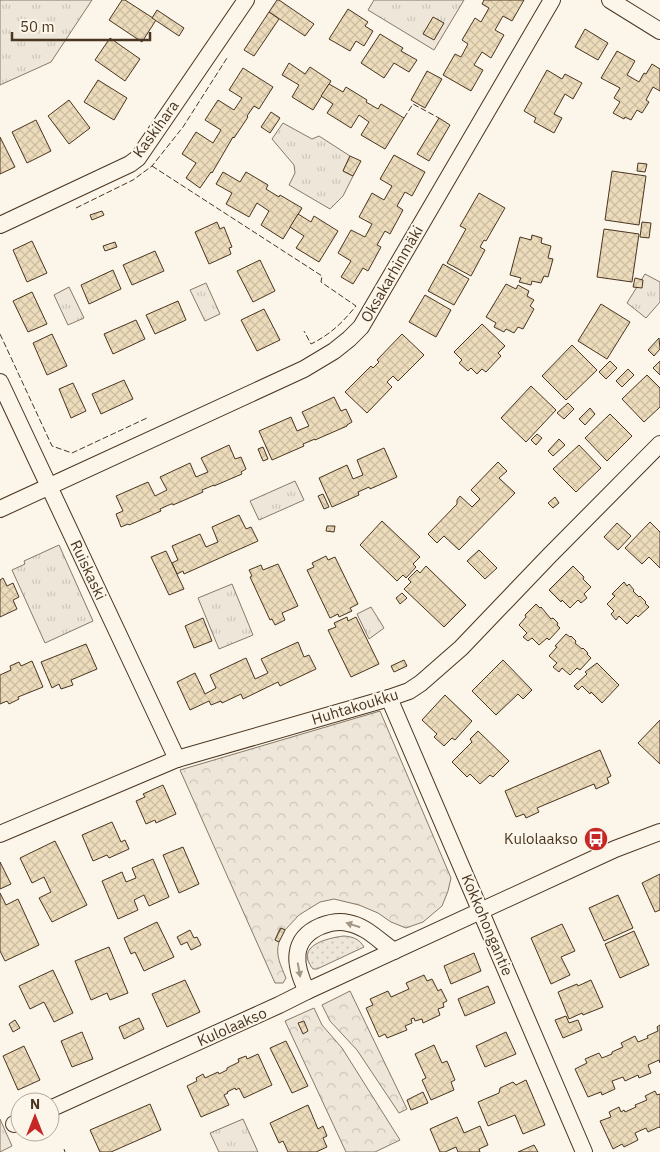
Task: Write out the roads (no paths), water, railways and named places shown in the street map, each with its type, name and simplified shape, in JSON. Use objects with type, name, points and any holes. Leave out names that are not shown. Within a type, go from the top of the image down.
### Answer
[{"type":"street","name":"Kaskihara","points":[[0,225],[130,164],[138,158],[246,0]]},
{"type":"street","name":"Oksakarhinmäki","points":[[0,509],[304,369],[334,351],[349,339],[361,327],[552,0]]},
{"type":"street","points":[[610,0],[660,31]]},
{"type":"street","name":"Ruiskaski","points":[[0,382],[177,759]]},
{"type":"street","name":"Huhtakoukku","points":[[0,834],[177,759],[409,691],[422,683],[461,648],[550,554],[660,444]]},
{"type":"street","name":"Kokkohongantie","points":[[389,698],[584,1152]]},
{"type":"street","name":"Kulolaakso","points":[[60,1104],[615,849],[660,832]]},
{"type":"street","points":[[306,991],[297,967],[298,948],[301,941],[317,928],[347,922],[359,926],[372,934],[394,951]]},
{"type":"place","name":"Kulolaakso","points":[[596,839]]}]
